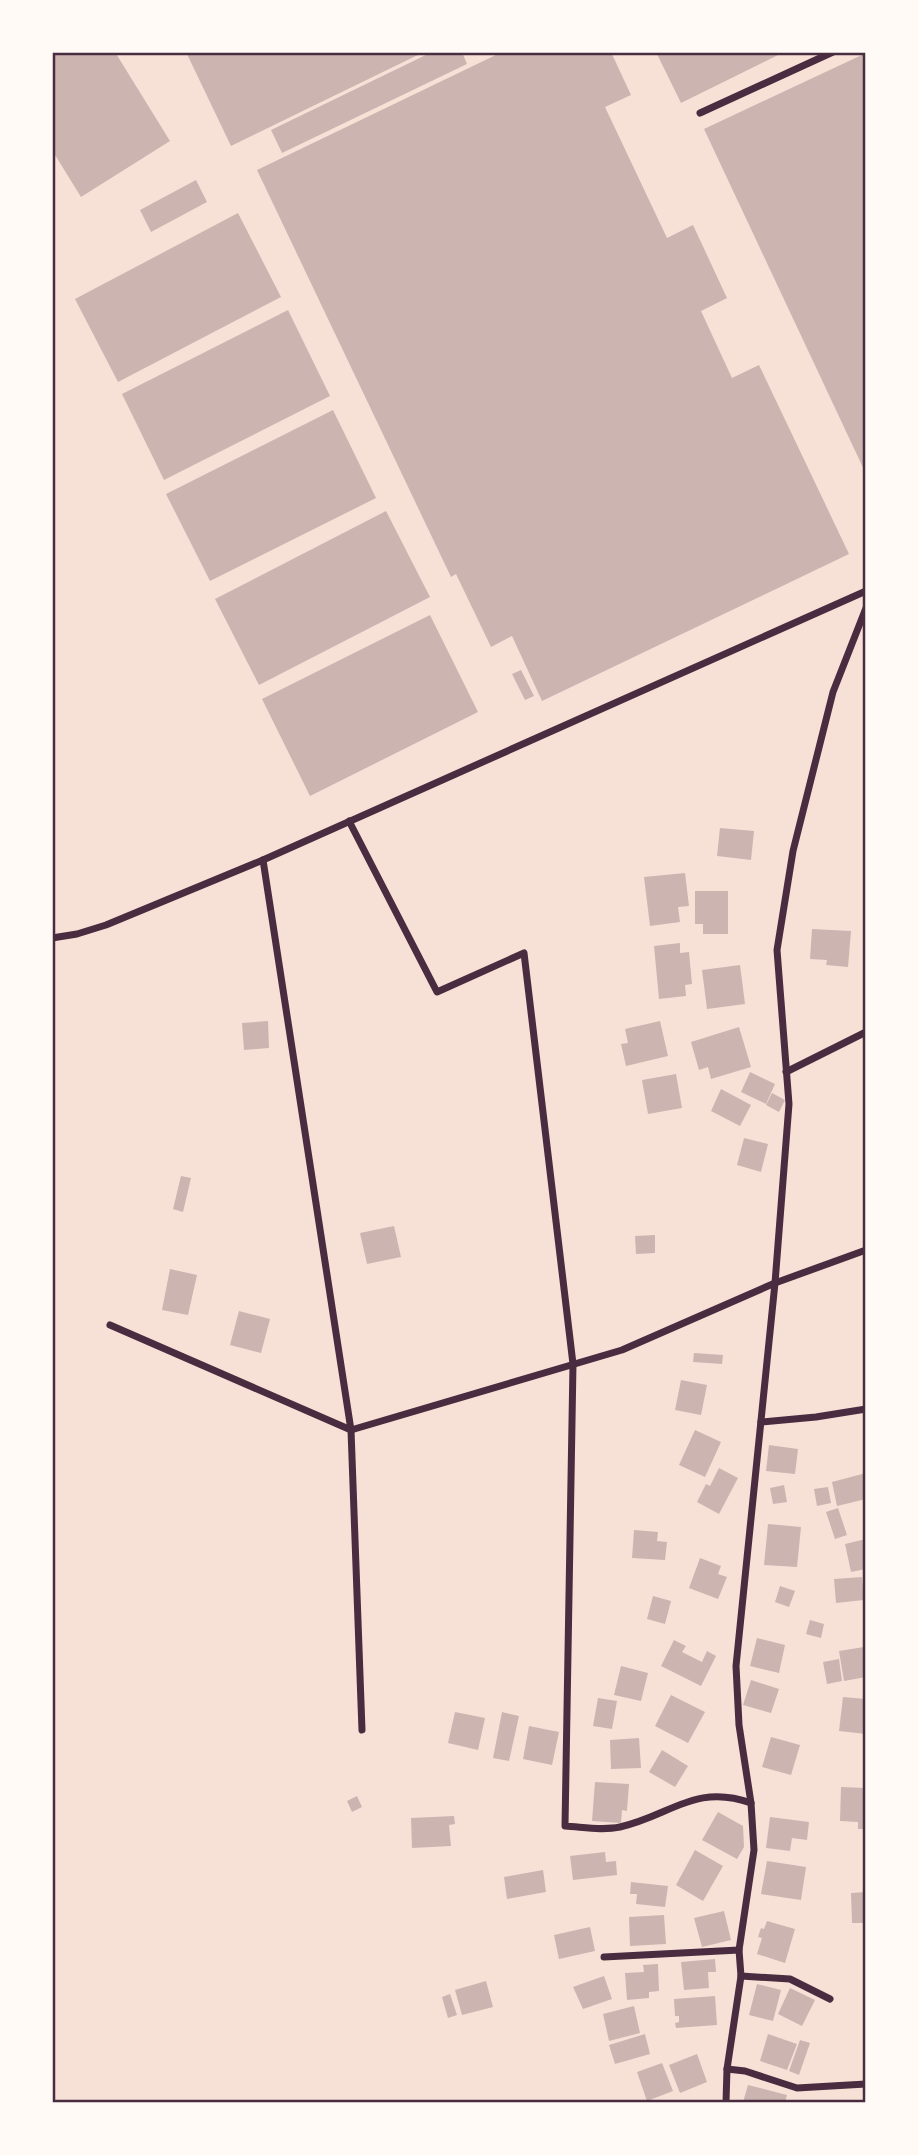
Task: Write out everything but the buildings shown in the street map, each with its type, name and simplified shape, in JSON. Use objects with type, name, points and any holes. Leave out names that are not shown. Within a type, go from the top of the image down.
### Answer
[{"type":"street","points":[[700,113],[833,52]]},
{"type":"street","points":[[52,938],[106,925],[263,860],[866,591]]},
{"type":"street","points":[[726,2102],[727,2069],[741,1976],[739,1950],[754,1850],[751,1803],[739,1725],[736,1666],[775,1283],[789,1104],[777,950],[793,851],[833,692],[866,608]]},
{"type":"street","points":[[349,821],[437,992],[524,953],[573,1364],[565,1826],[605,1829],[621,1826],[703,1797],[728,1797],[751,1803]]},
{"type":"street","points":[[263,860],[351,1430],[362,1730]]},
{"type":"street","points":[[786,1072],[866,1032]]},
{"type":"street","points":[[110,1325],[351,1430],[622,1350],[775,1283],[866,1250]]},
{"type":"street","points":[[761,1422],[866,1409]]},
{"type":"street","points":[[604,1957],[739,1950]]},
{"type":"street","points":[[741,1976],[790,1979],[830,1999]]},
{"type":"street","points":[[727,2069],[745,2071],[797,2088],[866,2084]]}]
